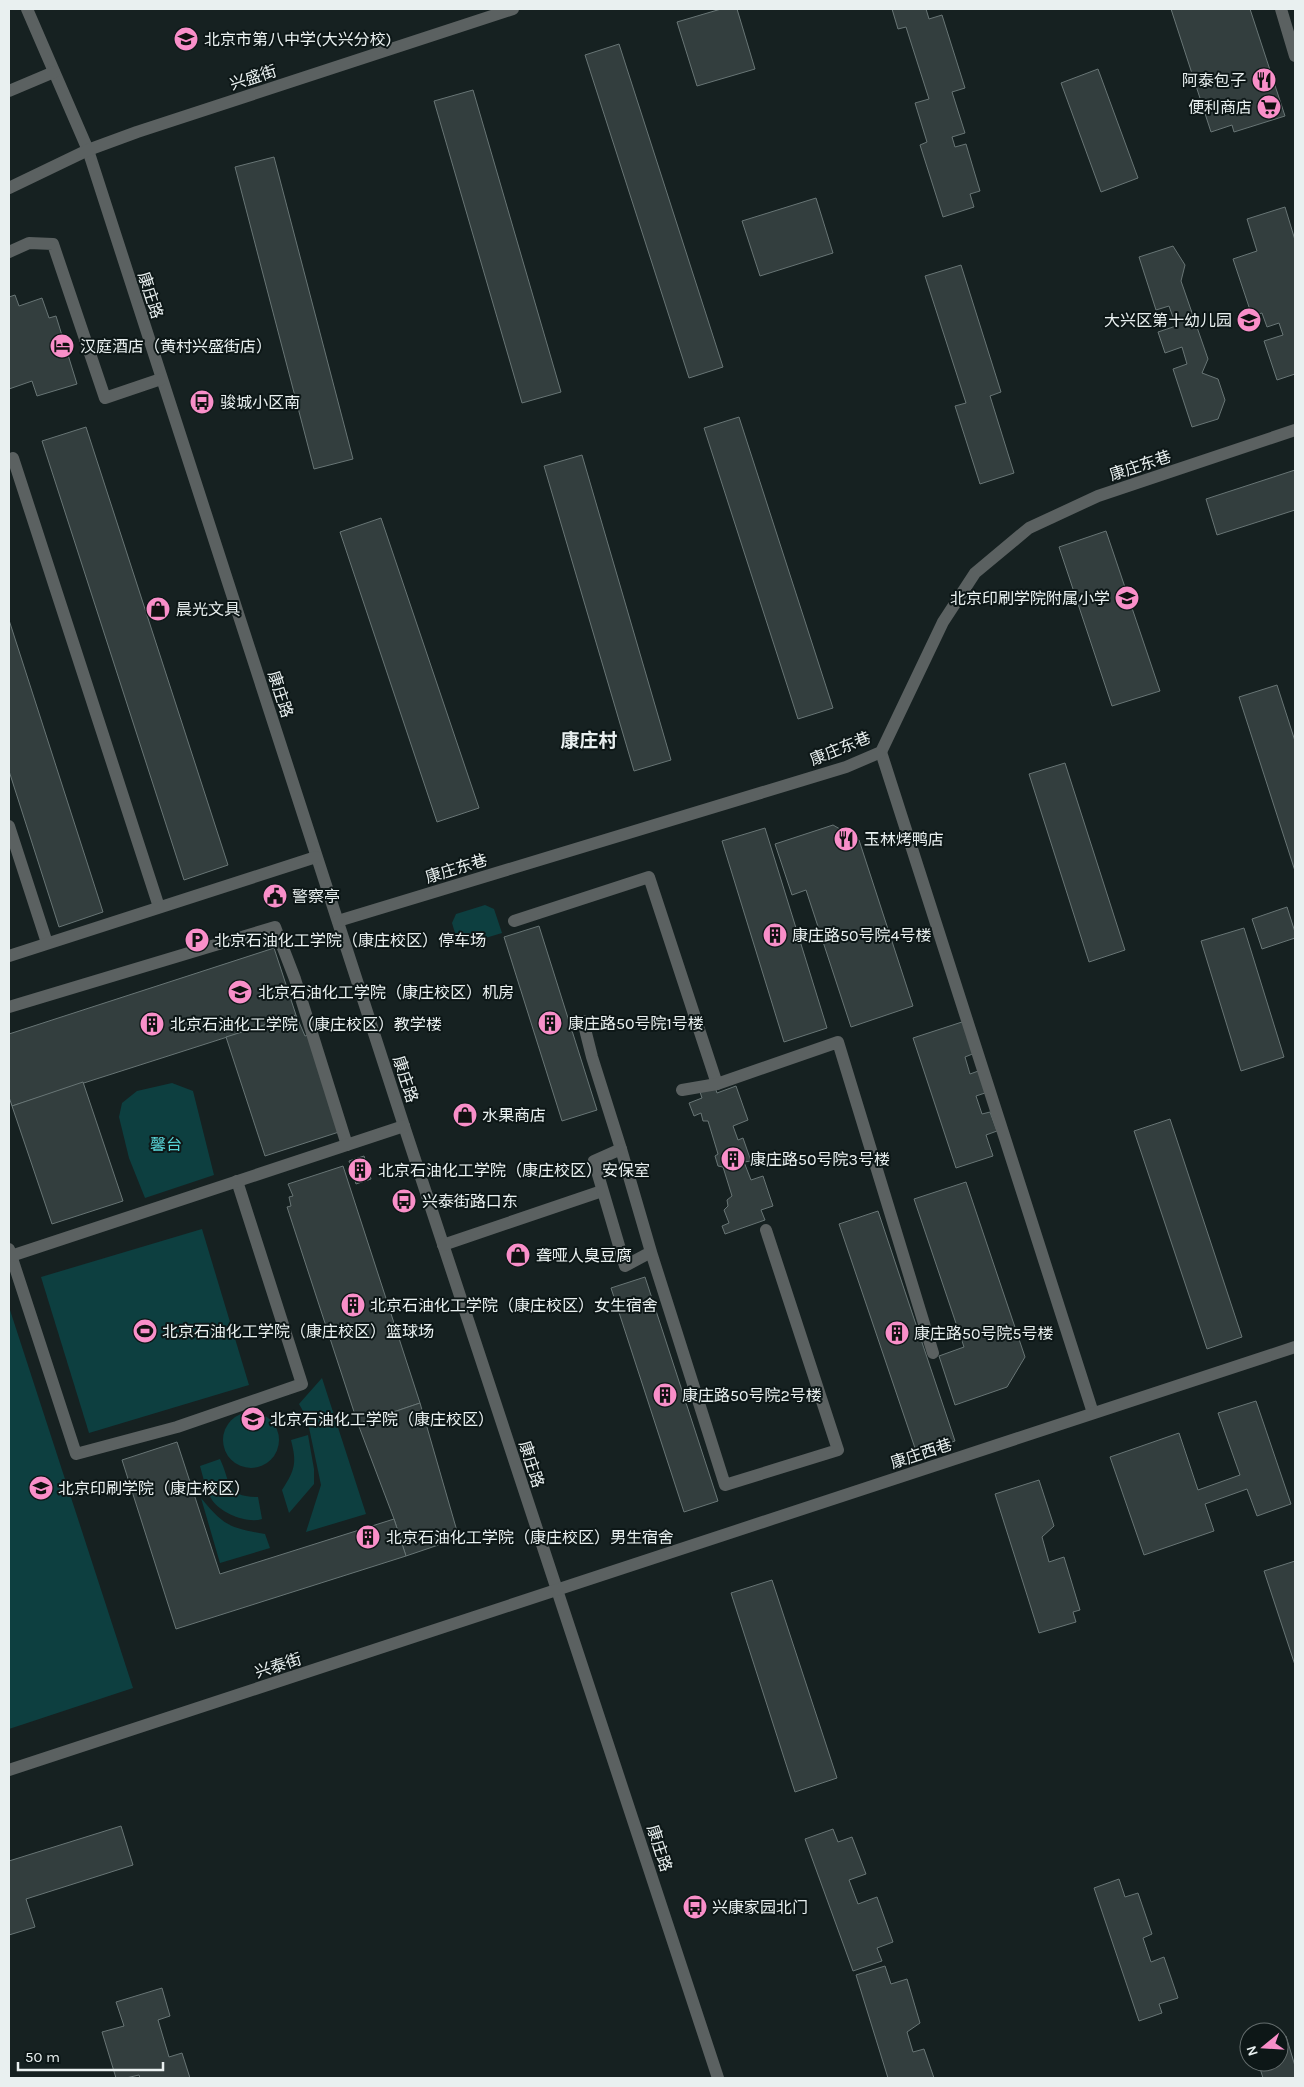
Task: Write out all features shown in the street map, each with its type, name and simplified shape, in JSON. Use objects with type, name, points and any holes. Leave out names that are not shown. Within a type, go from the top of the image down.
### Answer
[{"type":"street","name":"康庄路","points":[[26,9],[88,150],[316,857],[718,2078]]},
{"type":"street","name":"兴盛街","points":[[9,188],[88,150],[146,129],[513,9]]},
{"type":"street","points":[[1281,9],[1295,56]]},
{"type":"street","points":[[9,91],[54,72]]},
{"type":"street","points":[[9,252],[30,243],[53,244],[106,398],[161,379]]},
{"type":"street","name":"康庄东巷","points":[[338,921],[846,766],[881,752],[943,622],[975,573],[1029,528],[1098,496],[1295,430]]},
{"type":"street","points":[[12,458],[159,907]]},
{"type":"street","points":[[881,752],[1093,1413]]},
{"type":"street","points":[[9,826],[47,943]]},
{"type":"street","points":[[9,956],[316,857]]},
{"type":"street","points":[[514,921],[648,877],[717,1084]]},
{"type":"street","points":[[9,1007],[275,927],[295,978],[347,1145]]},
{"type":"street","points":[[583,1021],[592,1058],[651,1252],[725,1485],[838,1450],[766,1230]]},
{"type":"street","points":[[682,1090],[717,1084],[838,1042],[933,1353]]},
{"type":"street","points":[[237,1181],[302,1384],[190,1422],[76,1454],[10,1252],[237,1181],[404,1126]]},
{"type":"street","points":[[621,1149],[594,1161],[624,1266],[651,1252]]},
{"type":"street","points":[[443,1245],[602,1192]]},
{"type":"street","name":"康庄西巷","points":[[558,1590],[1295,1347]]},
{"type":"street","name":"兴泰街","points":[[9,1770],[558,1590]]},
{"type":"green space","points":[[485,905],[494,909],[502,933],[459,946],[452,923],[456,914]]},
{"type":"green space","name":"馨台","points":[[172,1083],[193,1091],[214,1175],[145,1198],[129,1158],[119,1117],[122,1103],[137,1091]]},
{"type":"green space","name":"北京石油化工学院（康庄校区）篮球场","points":[[202,1229],[249,1385],[89,1433],[41,1277]]},
{"type":"green space","name":"北京印刷学院（康庄校区）","points":[[9,1307],[133,1688],[9,1729]]},
{"type":"green space","points":[[322,1378],[366,1514],[306,1532],[321,1485],[307,1418],[299,1404]]},
{"type":"green space","points":[[245,1412],[257,1412],[267,1416],[275,1424],[279,1440],[275,1456],[267,1464],[257,1468],[245,1468],[235,1464],[227,1456],[223,1446],[223,1434],[227,1424],[235,1416]]},
{"type":"green space","points":[[308,1435],[314,1469],[314,1484],[289,1513],[282,1490],[294,1466],[291,1440]]},
{"type":"green space","points":[[220,1459],[234,1491],[247,1496],[258,1497],[262,1519],[242,1519],[228,1513],[212,1500],[206,1488],[200,1466]]},
{"type":"green space","points":[[201,1498],[216,1515],[228,1524],[243,1530],[265,1534],[270,1548],[220,1563]]},
{"type":"building","points":[[721,9],[737,9],[755,69],[697,86],[677,22]]},
{"type":"building","points":[[892,9],[926,9],[929,19],[942,15],[965,88],[952,92],[965,133],[952,137],[955,147],[966,144],[980,191],[970,194],[974,207],[943,217],[920,145],[927,142],[915,103],[929,99],[906,27],[898,29]]},
{"type":"building","points":[[1171,9],[1250,9],[1285,116],[1234,132],[1232,125],[1211,132]]},
{"type":"building","points":[[619,44],[723,367],[689,378],[585,55]]},
{"type":"building","points":[[1098,69],[1138,178],[1101,192],[1061,83]]},
{"type":"building","points":[[473,90],[561,392],[522,403],[434,101]]},
{"type":"building","points":[[274,157],[353,459],[314,469],[235,167]]},
{"type":"building","points":[[816,198],[833,253],[760,276],[742,221]]},
{"type":"building","name":"大兴区第十幼儿园","points":[[1285,207],[1295,240],[1295,374],[1277,380],[1264,341],[1283,335],[1279,323],[1267,327],[1262,313],[1252,316],[1233,259],[1257,251],[1247,219]]},
{"type":"building","points":[[1173,246],[1185,265],[1181,281],[1208,359],[1202,373],[1218,379],[1225,400],[1218,419],[1192,427],[1173,369],[1187,364],[1182,347],[1165,353],[1158,332],[1176,326],[1169,306],[1156,310],[1139,257]]},
{"type":"building","points":[[961,265],[1001,392],[990,396],[1014,473],[980,484],[955,406],[966,403],[925,276]]},
{"type":"building","points":[[15,295],[19,306],[42,298],[49,318],[56,316],[77,384],[37,396],[32,381],[9,389],[9,297]]},
{"type":"building","points":[[739,417],[833,708],[798,719],[704,428]]},
{"type":"building","points":[[86,427],[228,865],[184,880],[42,441]]},
{"type":"building","points":[[582,455],[671,760],[634,771],[544,466]]},
{"type":"building","points":[[1295,470],[1295,510],[1217,535],[1206,499]]},
{"type":"building","points":[[381,518],[479,808],[437,822],[340,532]]},
{"type":"building","points":[[1106,531],[1160,691],[1112,706],[1059,547]]},
{"type":"building","points":[[9,620],[103,912],[59,927],[9,771]]},
{"type":"building","points":[[1277,685],[1295,741],[1295,871],[1239,697]]},
{"type":"building","points":[[1065,763],[1125,950],[1089,962],[1029,774]]},
{"type":"building","points":[[833,825],[859,840],[913,1006],[851,1027],[806,890],[792,895],[775,844]]},
{"type":"building","name":"康庄路50号院4号楼","points":[[765,828],[827,1028],[784,1042],[722,841]]},
{"type":"building","points":[[1287,907],[1295,938],[1262,949],[1252,919]]},
{"type":"building","name":"康庄路50号院1号楼","points":[[539,926],[597,1110],[562,1121],[504,937]]},
{"type":"building","points":[[1244,928],[1284,1057],[1241,1071],[1201,941]]},
{"type":"building","name":"北京石油化工学院（康庄校区）教学楼","points":[[274,948],[296,1015],[12,1106],[9,1097],[9,1034]]},
{"type":"building","name":"北京石油化工学院（康庄校区）教学楼","points":[[296,1015],[305,1036],[311,1034],[342,1131],[265,1156],[226,1037]]},
{"type":"building","points":[[965,1021],[975,1053],[965,1057],[970,1074],[981,1070],[988,1092],[976,1096],[982,1114],[990,1112],[997,1131],[986,1135],[993,1156],[956,1168],[913,1038]]},
{"type":"building","points":[[83,1082],[123,1201],[52,1224],[12,1106]]},
{"type":"building","name":"康庄路50号院3号楼","points":[[736,1086],[748,1120],[733,1126],[738,1140],[743,1138],[751,1161],[744,1162],[751,1180],[763,1176],[773,1206],[761,1210],[765,1220],[725,1234],[722,1226],[729,1223],[724,1210],[728,1206],[727,1200],[732,1196],[723,1167],[718,1166],[715,1156],[718,1154],[708,1121],[703,1121],[701,1113],[694,1116],[689,1103],[702,1098],[700,1092],[715,1087],[717,1093]]},
{"type":"building","points":[[1170,1119],[1242,1337],[1207,1349],[1134,1131]]},
{"type":"building","name":"北京石油化工学院（康庄校区）安保室","points":[[364,1156],[371,1179],[356,1184],[349,1161]]},
{"type":"building","name":"北京石油化工学院（康庄校区）女生宿舍","points":[[343,1166],[420,1403],[358,1424],[287,1207],[291,1206],[289,1197],[293,1196],[288,1184]]},
{"type":"building","points":[[966,1182],[1025,1357],[1007,1387],[955,1405],[939,1356],[964,1347],[914,1199]]},
{"type":"building","name":"康庄路50号院5号楼","points":[[878,1211],[955,1441],[917,1454],[839,1224]]},
{"type":"building","name":"康庄路50号院2号楼","points":[[645,1277],[718,1501],[684,1512],[611,1288]]},
{"type":"building","points":[[1256,1401],[1291,1504],[1257,1516],[1247,1489],[1205,1504],[1214,1531],[1144,1555],[1110,1457],[1179,1433],[1198,1490],[1240,1475],[1218,1413]]},
{"type":"building","points":[[420,1403],[459,1538],[406,1556],[358,1424]]},
{"type":"building","name":"北京石油化工学院（康庄校区）男生宿舍","points":[[177,1442],[220,1574],[394,1519],[406,1556],[176,1629],[122,1460]]},
{"type":"building","points":[[1039,1480],[1054,1526],[1042,1537],[1049,1562],[1064,1557],[1080,1610],[1073,1612],[1076,1622],[1039,1633],[995,1494]]},
{"type":"building","points":[[1295,1561],[1295,1665],[1264,1571]]},
{"type":"building","points":[[772,1580],[837,1778],[795,1792],[731,1593]]},
{"type":"building","points":[[121,1826],[133,1865],[26,1899],[35,1927],[9,1935],[9,1861]]},
{"type":"building","points":[[833,1829],[838,1842],[852,1837],[866,1874],[849,1880],[858,1904],[877,1897],[893,1942],[877,1948],[882,1961],[853,1971],[805,1839]]},
{"type":"building","points":[[1119,1879],[1125,1897],[1138,1893],[1152,1934],[1143,1938],[1151,1962],[1164,1957],[1178,1998],[1159,2004],[1162,2013],[1139,2021],[1094,1888]]},
{"type":"building","points":[[885,1966],[891,1984],[907,1979],[920,2023],[907,2032],[913,2052],[924,2049],[934,2078],[888,2078],[856,1975]]},
{"type":"building","points":[[162,1988],[170,2016],[158,2020],[169,2057],[182,2053],[190,2078],[140,2078],[139,2075],[116,2078],[102,2032],[124,2026],[116,2002]]},
{"type":"building","points":[[1289,2046],[1295,2066],[1295,2078],[1263,2078],[1261,2072],[1289,2072]]},
{"type":"place","name":"北京市第八中学(大兴分校)","points":[[186,39]]},
{"type":"place","name":"阿泰包子","points":[[1264,80]]},
{"type":"place","name":"便利商店","points":[[1269,107]]},
{"type":"place","name":"大兴区第十幼儿园","points":[[1249,320]]},
{"type":"place","name":"汉庭酒店（黄村兴盛街店）","points":[[62,346]]},
{"type":"place","name":"骏城小区南","points":[[202,402]]},
{"type":"place","name":"北京印刷学院附属小学","points":[[1127,598]]},
{"type":"place","name":"晨光文具","points":[[158,609]]},
{"type":"place","name":"玉林烤鸭店","points":[[846,839]]},
{"type":"place","name":"警察亭","points":[[275,896]]},
{"type":"place","name":"康庄路50号院4号楼","points":[[775,935]]},
{"type":"place","name":"北京石油化工学院（康庄校区）停车场","points":[[197,940]]},
{"type":"place","name":"北京石油化工学院（康庄校区）机房","points":[[240,992]]},
{"type":"place","name":"康庄路50号院1号楼","points":[[550,1023]]},
{"type":"place","name":"北京石油化工学院（康庄校区）教学楼","points":[[152,1024]]},
{"type":"place","name":"水果商店","points":[[465,1115]]},
{"type":"place","name":"康庄路50号院3号楼","points":[[733,1159]]},
{"type":"place","name":"北京石油化工学院（康庄校区）安保室","points":[[360,1170]]},
{"type":"place","name":"兴泰街路口东","points":[[404,1201]]},
{"type":"place","name":"聋哑人臭豆腐","points":[[518,1255]]},
{"type":"place","name":"北京石油化工学院（康庄校区）女生宿舍","points":[[353,1305]]},
{"type":"place","name":"北京石油化工学院（康庄校区）篮球场","points":[[145,1331]]},
{"type":"place","name":"康庄路50号院5号楼","points":[[897,1333]]},
{"type":"place","name":"康庄路50号院2号楼","points":[[665,1395]]},
{"type":"place","name":"北京石油化工学院（康庄校区）","points":[[253,1419]]},
{"type":"place","name":"北京印刷学院（康庄校区）","points":[[41,1488]]},
{"type":"place","name":"北京石油化工学院（康庄校区）男生宿舍","points":[[368,1537]]},
{"type":"place","name":"兴康家园北门","points":[[695,1907]]},
{"type":"district","name":"康庄村","points":[[589,740]]}]
